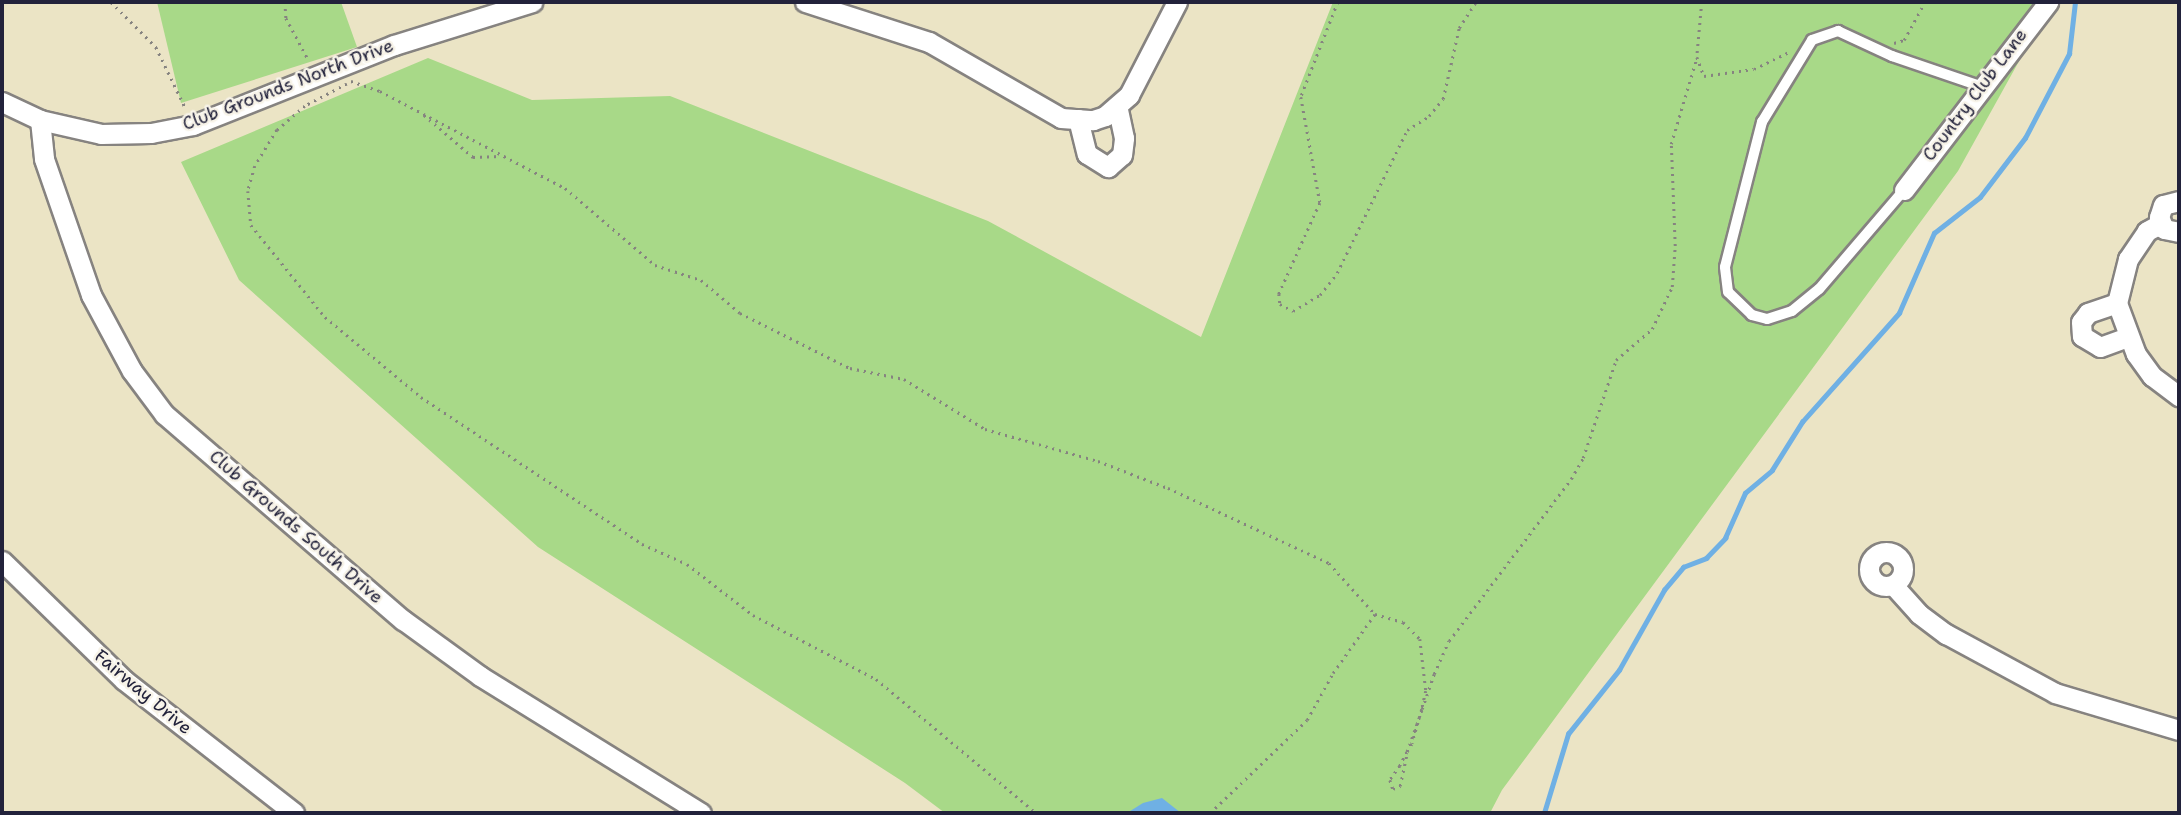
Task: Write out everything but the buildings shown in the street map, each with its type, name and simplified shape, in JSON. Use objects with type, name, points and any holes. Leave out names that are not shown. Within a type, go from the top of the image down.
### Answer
[{"type":"street","name":"Club Grounds North Drive","points":[[2,102],[40,120],[101,134],[151,134],[193,125],[394,45],[532,2]]},
{"type":"street","points":[[807,2],[929,42],[1061,118],[1078,119],[1100,118],[1129,95],[1177,2]]},
{"type":"street","name":"Country Club Lane","points":[[1904,190],[1980,86],[2048,2]]},
{"type":"street","points":[[1078,119],[1087,154],[1097,165],[1108,167],[1122,155],[1124,138],[1117,106]]},
{"type":"street","name":"Club Grounds South Drive","points":[[40,120],[44,159],[91,295],[132,371],[164,414],[404,620],[480,676],[701,813]]},
{"type":"street","points":[[2179,201],[2163,205],[2160,223],[2147,231],[2128,259],[2117,303],[2127,337],[2152,376],[2179,396]]},
{"type":"street","points":[[2160,223],[2170,232],[2179,232]]},
{"type":"street","points":[[2117,303],[2088,313],[2081,322],[2082,336],[2100,347],[2127,337]]},
{"type":"street","name":"Fairway Drive","points":[[2,561],[124,680],[294,813]]},
{"type":"street","points":[[1894,585],[1919,614],[1946,634],[2055,693],[2179,730]]},
{"type":"lane","points":[[1904,190],[1819,289],[1792,311],[1767,319],[1752,315],[1728,292],[1725,267],[1762,122],[1795,62],[1814,39],[1838,31],[1877,49],[1980,86]]},
{"type":"path","points":[[111,2],[156,47],[193,125]]},
{"type":"path","points":[[285,2],[286,18],[316,78]]},
{"type":"path","points":[[1338,2],[1301,97],[1320,202],[1279,294],[1280,304],[1293,311],[1320,295],[1337,273],[1407,130],[1429,116],[1443,99],[1459,28],[1476,2]]},
{"type":"path","points":[[1407,752],[1390,780],[1393,789],[1400,786],[1407,752],[1449,641],[1583,457],[1616,360],[1652,329],[1672,287],[1675,246],[1671,145],[1698,60],[1702,2]]},
{"type":"path","points":[[1877,49],[1904,40],[1925,2]]},
{"type":"path","points":[[1698,60],[1704,76],[1754,69],[1814,39]]},
{"type":"path","points":[[344,78],[422,113],[565,188],[655,265],[701,280],[740,313],[850,368],[904,379],[985,429],[1098,461],[1315,555],[1350,581],[1376,614],[1403,622],[1419,639],[1426,691],[1422,709]]},
{"type":"path","points":[[355,82],[289,118],[260,158],[248,191],[251,225],[324,317],[421,397],[642,544],[687,564],[764,622],[876,679],[1036,813]]},
{"type":"path","points":[[422,113],[472,157],[501,156]]},
{"type":"path","points":[[1210,813],[1307,720],[1333,673],[1376,614]]},
{"type":"green space","points":[[157,2],[341,2],[357,47],[181,103]]},
{"type":"green space","points":[[1333,2],[2052,2],[1958,171],[1502,790],[1490,813],[945,813],[905,783],[538,547],[239,280],[181,162],[428,58],[532,100],[670,96],[988,221],[1201,337]]},
{"type":"water","points":[[1162,798],[1181,813],[1127,813],[1143,803]]},
{"type":"waterway","points":[[1544,813],[1568,734],[1619,670],[1664,590],[1683,567],[1706,558],[1725,538],[1745,493],[1772,470],[1802,422],[1899,313],[1934,233],[1980,197],[2025,138],[2069,54],[2075,2]]}]
